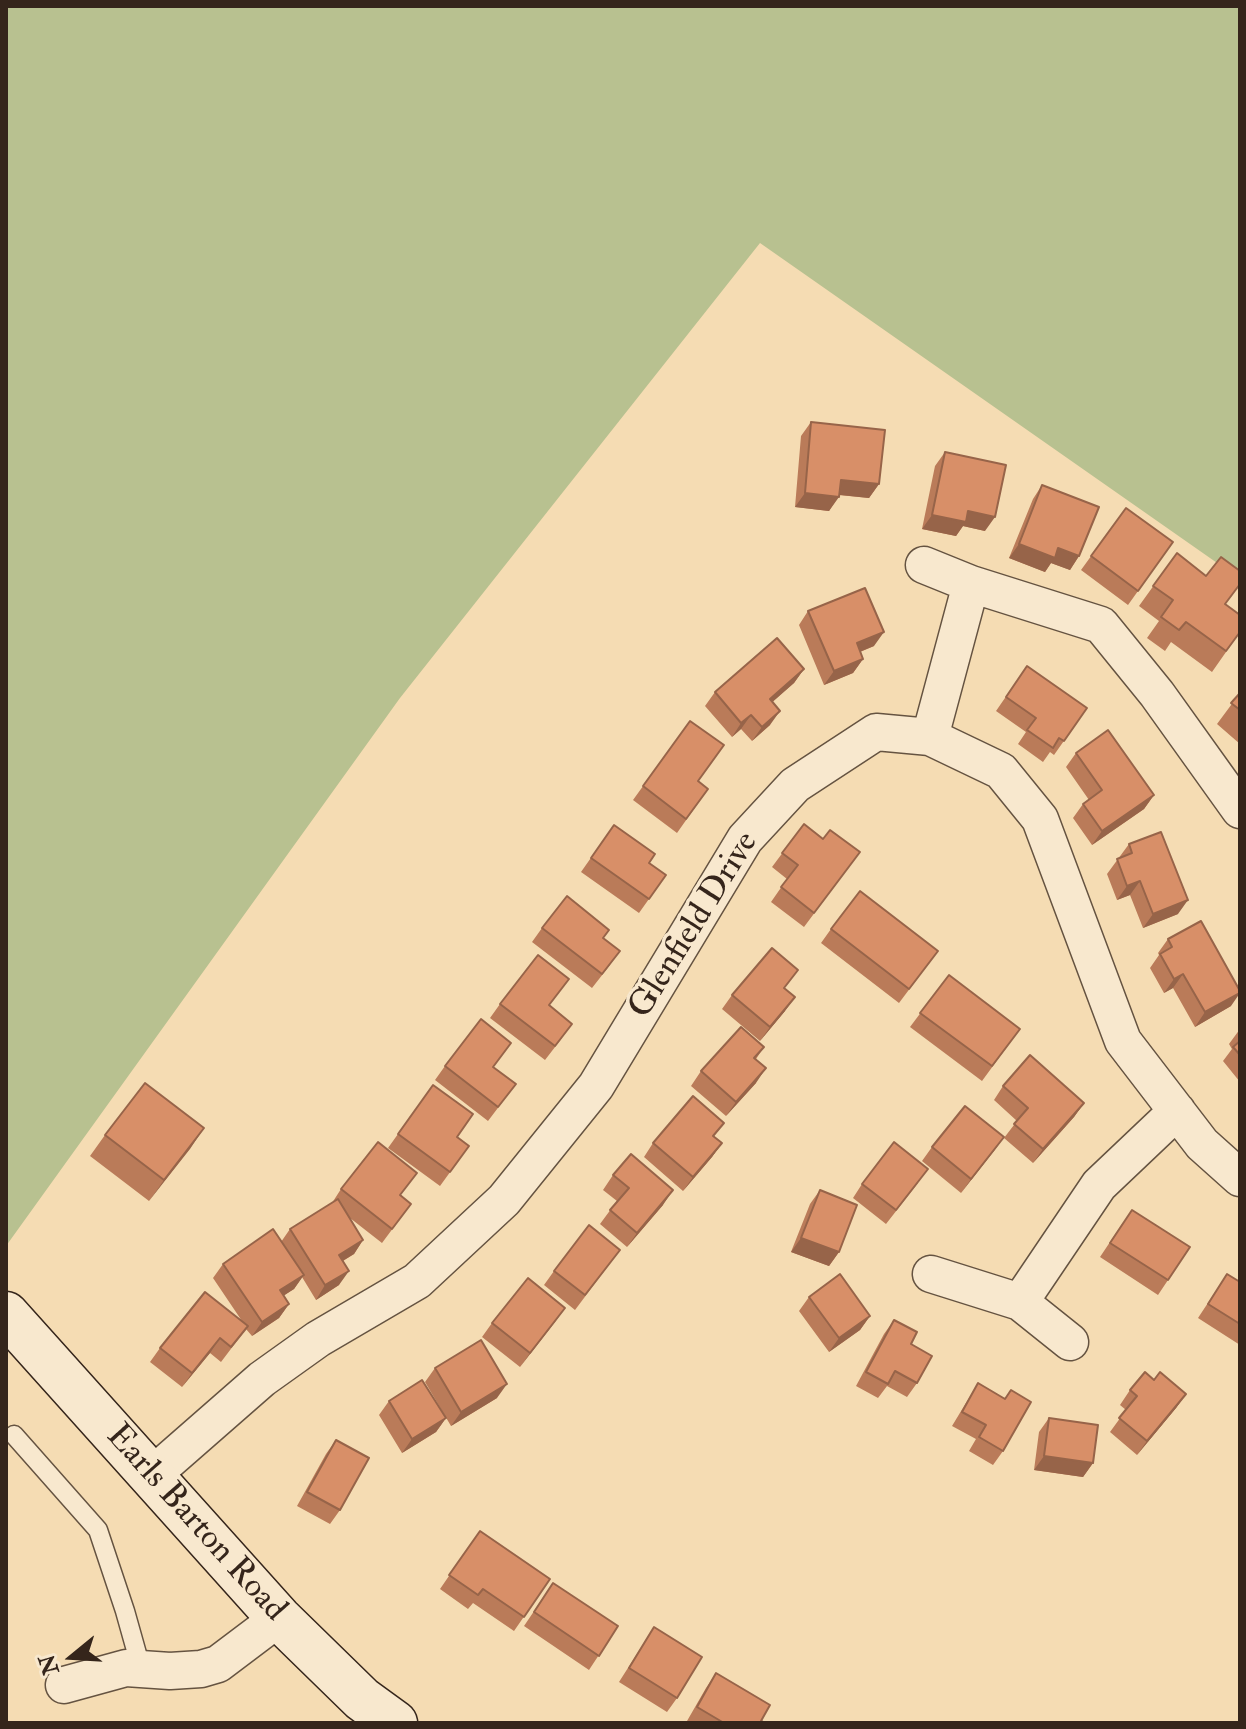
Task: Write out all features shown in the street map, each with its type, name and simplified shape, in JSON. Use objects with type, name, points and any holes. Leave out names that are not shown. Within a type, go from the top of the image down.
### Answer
[{"type":"main road","name":"Earls Barton Road","points":[[6,1314],[279,1618],[362,1699],[395,1723]]},
{"type":"street","points":[[924,565],[971,584],[1101,625],[1157,694],[1240,810]]},
{"type":"street","points":[[930,737],[971,584]]},
{"type":"street","name":"Glenfield Drive","points":[[150,1477],[262,1379],[318,1339],[417,1281],[504,1200],[596,1086],[745,839],[795,785],[876,732],[930,737],[1001,771],[1040,819],[1123,1041],[1202,1144],[1240,1178]]},
{"type":"street","points":[[1020,1302],[1099,1185],[1177,1111]]},
{"type":"street","points":[[931,1274],[1020,1302],[1070,1342]]},
{"type":"street","points":[[64,1685],[126,1668],[170,1671],[201,1669],[218,1664],[279,1618]]},
{"type":"lane","points":[[14,1435],[98,1530],[141,1668]]},
{"type":"green space","points":[[6,6],[1240,6],[1240,579],[760,243],[400,698],[6,1246]]},
{"type":"building","points":[[811,422],[885,430],[879,484],[841,480],[839,497],[805,493]]},
{"type":"building","points":[[945,452],[1006,465],[995,517],[968,511],[966,522],[932,515]]},
{"type":"building","points":[[1042,485],[1099,507],[1079,556],[1058,548],[1055,558],[1019,544]]},
{"type":"building","points":[[1126,508],[1173,542],[1138,591],[1091,556]]},
{"type":"building","points":[[1177,553],[1206,576],[1221,557],[1240,571],[1240,584],[1225,604],[1240,615],[1240,632],[1226,651],[1186,622],[1179,630],[1161,617],[1173,600],[1153,586]]},
{"type":"building","points":[[865,588],[884,632],[857,643],[863,659],[834,671],[808,611]]},
{"type":"building","points":[[777,638],[804,669],[770,699],[780,711],[762,727],[751,715],[741,723],[715,692]]},
{"type":"building","points":[[1027,666],[1087,708],[1064,741],[1059,738],[1053,748],[1027,730],[1036,718],[1006,697]]},
{"type":"building","points":[[1240,693],[1240,710],[1231,703]]},
{"type":"building","points":[[690,721],[724,745],[698,781],[708,789],[686,819],[643,786]]},
{"type":"building","points":[[1108,730],[1154,795],[1102,831],[1083,804],[1102,790],[1076,753]]},
{"type":"building","points":[[804,824],[823,839],[830,830],[860,852],[814,913],[781,887],[798,865],[782,853]]},
{"type":"building","points":[[614,825],[655,854],[649,863],[666,875],[649,899],[591,858]]},
{"type":"building","points":[[1161,832],[1188,900],[1153,914],[1140,881],[1127,886],[1117,859],[1132,853],[1129,844]]},
{"type":"building","points":[[860,891],[938,951],[909,989],[831,929]]},
{"type":"building","points":[[567,896],[609,930],[603,938],[620,951],[602,974],[542,928]]},
{"type":"building","points":[[1201,921],[1240,991],[1205,1012],[1183,974],[1174,979],[1160,954],[1172,947],[1168,939]]},
{"type":"building","points":[[772,948],[798,970],[784,988],[795,997],[770,1027],[732,995]]},
{"type":"building","points":[[538,955],[569,979],[549,1005],[572,1024],[555,1046],[500,1004]]},
{"type":"building","points":[[949,975],[1020,1029],[992,1066],[920,1013]]},
{"type":"building","points":[[481,1019],[511,1043],[493,1067],[516,1084],[498,1107],[445,1066]]},
{"type":"building","points":[[741,1027],[764,1047],[754,1058],[766,1068],[736,1102],[701,1071]]},
{"type":"building","points":[[1240,1041],[1240,1055],[1233,1047]]},
{"type":"building","points":[[1030,1055],[1084,1103],[1043,1149],[1014,1124],[1028,1108],[1003,1086]]},
{"type":"building","points":[[145,1083],[204,1128],[164,1180],[105,1135]]},
{"type":"building","points":[[433,1085],[473,1114],[457,1137],[469,1146],[450,1172],[398,1134]]},
{"type":"building","points":[[693,1096],[724,1123],[713,1136],[722,1143],[693,1177],[653,1143]]},
{"type":"building","points":[[965,1106],[1004,1137],[971,1179],[932,1147]]},
{"type":"building","points":[[378,1142],[417,1173],[400,1195],[411,1204],[392,1229],[341,1189]]},
{"type":"building","points":[[894,1142],[928,1169],[896,1210],[862,1184]]},
{"type":"building","points":[[631,1154],[673,1190],[637,1233],[610,1210],[629,1188],[613,1175]]},
{"type":"building","points":[[820,1190],[857,1205],[839,1252],[801,1238]]},
{"type":"building","points":[[338,1199],[363,1240],[339,1255],[349,1271],[325,1285],[290,1229]]},
{"type":"building","points":[[1132,1210],[1190,1247],[1168,1280],[1110,1243]]},
{"type":"building","points":[[589,1225],[620,1250],[585,1295],[554,1271]]},
{"type":"building","points":[[273,1229],[304,1275],[280,1290],[289,1304],[262,1322],[223,1264]]},
{"type":"building","points":[[840,1274],[870,1316],[839,1338],[809,1297]]},
{"type":"building","points":[[1227,1274],[1240,1282],[1240,1324],[1208,1304]]},
{"type":"building","points":[[528,1278],[565,1308],[530,1353],[492,1323]]},
{"type":"building","points":[[205,1292],[248,1326],[231,1347],[220,1338],[192,1373],[160,1348]]},
{"type":"building","points":[[894,1320],[917,1332],[911,1344],[932,1356],[917,1383],[895,1371],[888,1384],[866,1372]]},
{"type":"building","points":[[481,1340],[507,1384],[461,1412],[435,1368]]},
{"type":"building","points":[[1145,1372],[1154,1380],[1160,1372],[1186,1394],[1147,1441],[1119,1418],[1137,1396],[1130,1390]]},
{"type":"building","points":[[422,1380],[446,1418],[412,1439],[389,1401]]},
{"type":"building","points":[[978,1383],[1005,1399],[1011,1390],[1031,1402],[1003,1451],[979,1437],[986,1425],[962,1412]]},
{"type":"building","points":[[1049,1418],[1098,1425],[1093,1463],[1044,1456]]},
{"type":"building","points":[[336,1440],[369,1458],[340,1510],[307,1492]]},
{"type":"building","points":[[480,1531],[550,1579],[524,1617],[483,1589],[478,1595],[449,1575]]},
{"type":"building","points":[[553,1583],[618,1626],[599,1656],[534,1612]]},
{"type":"building","points":[[654,1627],[702,1657],[677,1698],[629,1668]]},
{"type":"building","points":[[716,1673],[770,1705],[761,1721],[765,1723],[724,1723],[697,1707]]}]
